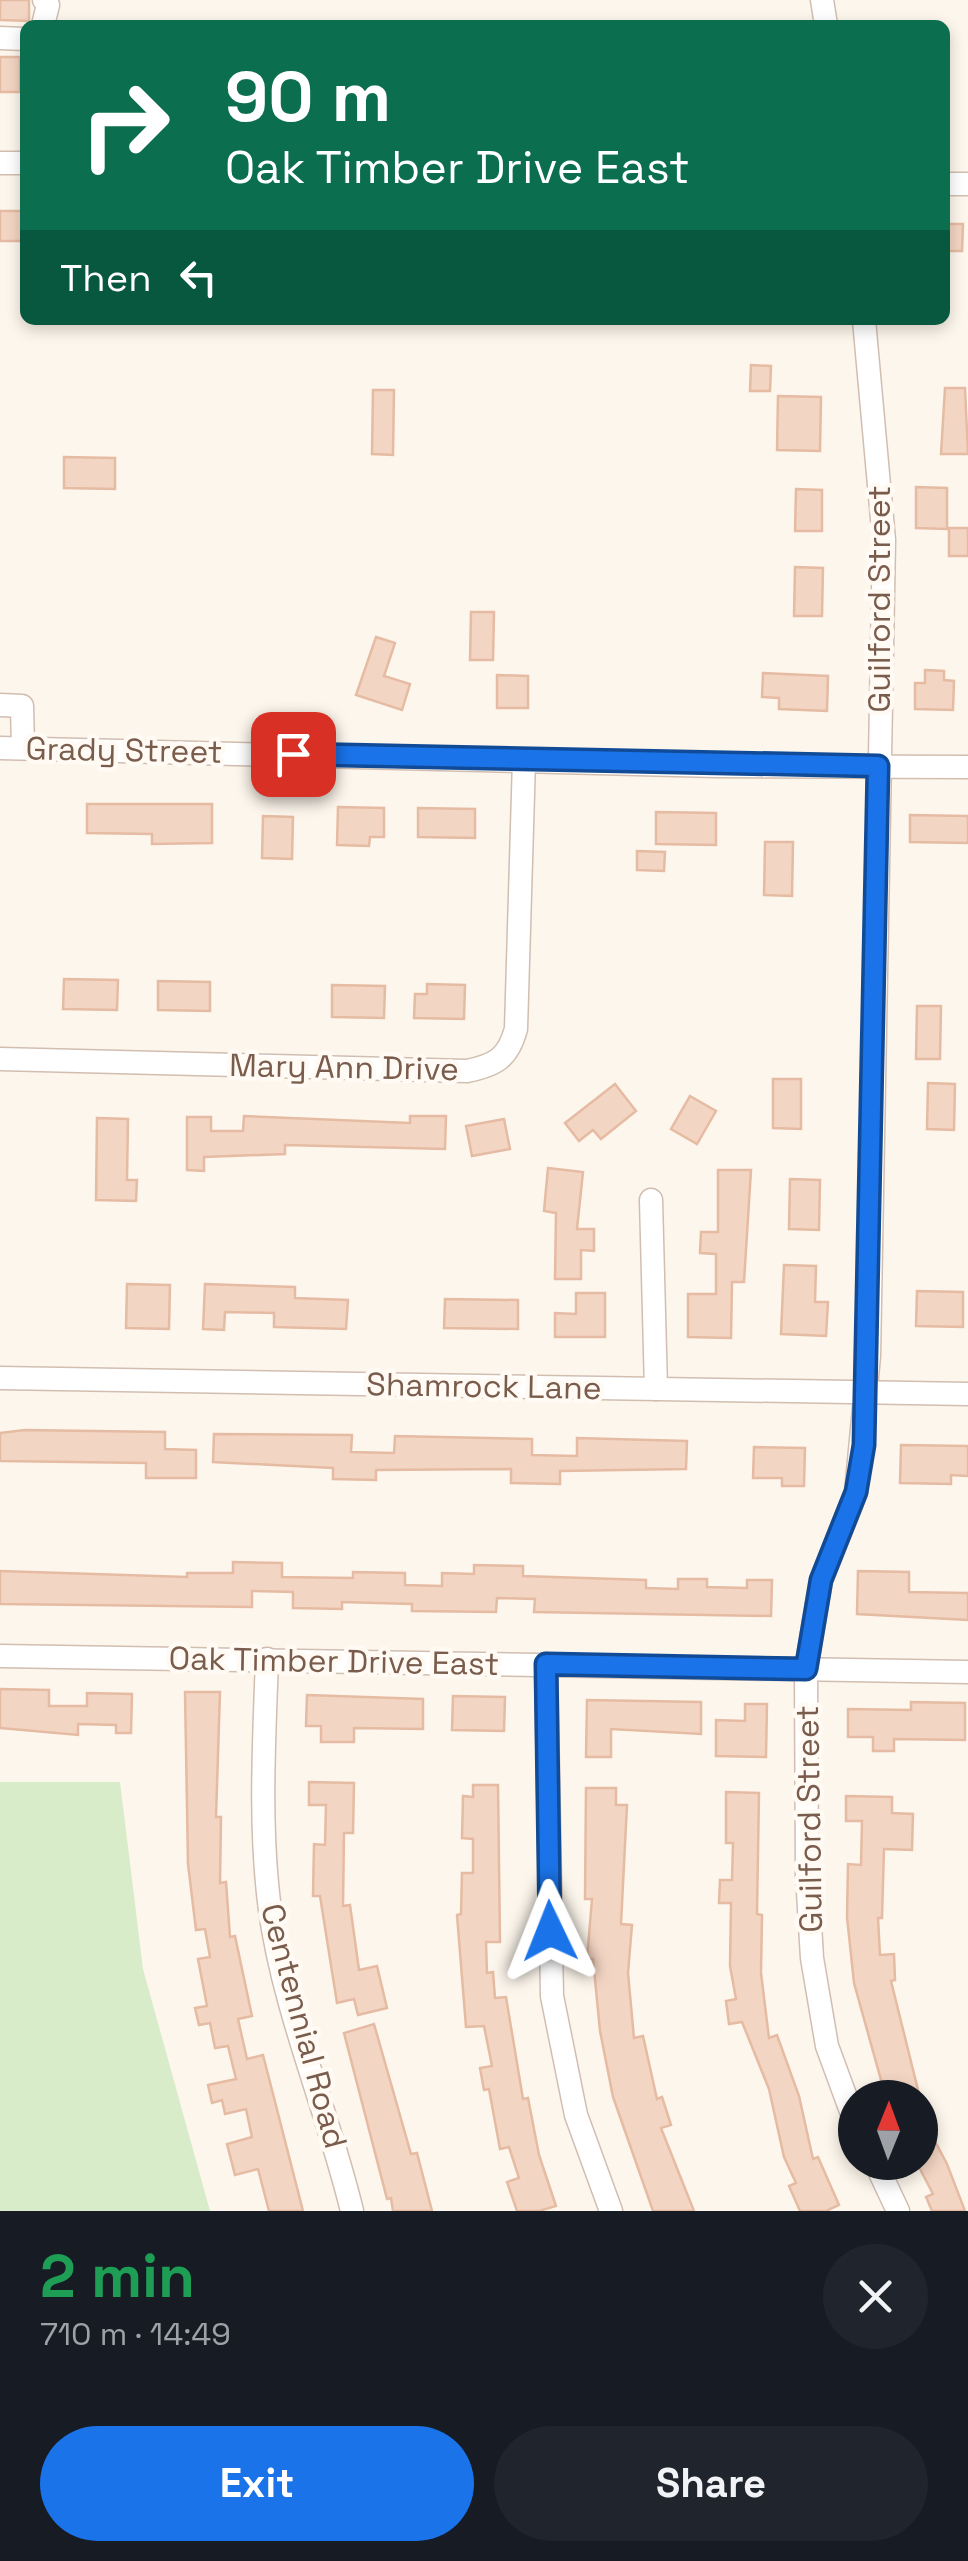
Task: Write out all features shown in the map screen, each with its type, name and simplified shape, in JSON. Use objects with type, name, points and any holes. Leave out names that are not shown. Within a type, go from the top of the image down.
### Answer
[{"type":"street","name":"Guilford Street","points":[[840,2080],[827,2046],[812,1958],[807,1875],[806,1669],[821,1580],[856,1492],[867,1392],[884,540],[864,325]]},
{"type":"street","points":[[0,705],[22,706],[12,748]]},
{"type":"street","name":"Grady Street","points":[[12,748],[968,768]]},
{"type":"street","name":"Mary Ann Drive","points":[[0,1059],[466,1071],[492,1066],[510,1052],[516,1028],[524,760]]},
{"type":"street","points":[[651,1200],[656,1388]]},
{"type":"street","name":"Shamrock Lane","points":[[0,1378],[968,1394]]},
{"type":"street","name":"Oak Timber Drive East","points":[[0,1656],[968,1672]]},
{"type":"street","name":"Centennial Road","points":[[267,1659],[262,1804],[270,1911],[283,1973],[352,2211]]},
{"type":"street","points":[[546,1664],[552,1996],[576,2116],[611,2211]]},
{"type":"street","points":[[883,2180],[898,2211]]},
{"type":"green space","points":[[0,1782],[120,1782],[143,1969],[210,2211],[0,2211]]},
{"type":"building","points":[[0,0],[29,0],[29,20],[0,20]]},
{"type":"building","points":[[0,57],[20,57],[20,92],[0,92]]},
{"type":"building","points":[[0,211],[20,211],[20,241],[0,241]]},
{"type":"building","points":[[950,224],[963,224],[962,251],[950,251]]},
{"type":"building","points":[[751,365],[771,366],[770,391],[750,391]]},
{"type":"building","points":[[945,388],[965,388],[968,454],[941,454]]},
{"type":"building","points":[[373,390],[394,390],[393,455],[372,454]]},
{"type":"building","points":[[778,396],[821,397],[820,451],[777,450]]},
{"type":"building","points":[[64,457],[115,458],[115,489],[64,488]]},
{"type":"building","points":[[916,487],[947,488],[947,529],[916,528]]},
{"type":"building","points":[[796,489],[822,490],[822,531],[795,531]]},
{"type":"building","points":[[949,528],[968,528],[968,556],[949,556]]},
{"type":"building","points":[[795,567],[823,568],[822,616],[794,616]]},
{"type":"building","points":[[471,612],[494,612],[493,660],[470,660]]},
{"type":"building","points":[[376,637],[395,643],[384,676],[410,684],[402,710],[356,695]]},
{"type":"building","points":[[925,670],[944,671],[944,680],[954,681],[953,710],[915,709],[915,683],[925,683]]},
{"type":"building","points":[[763,673],[828,676],[827,711],[779,709],[779,698],[762,697]]},
{"type":"building","points":[[497,675],[528,676],[528,708],[497,708]]},
{"type":"building","points":[[87,804],[212,804],[212,843],[152,844],[152,834],[87,833]]},
{"type":"building","points":[[338,807],[384,808],[384,837],[370,837],[369,846],[337,845]]},
{"type":"building","points":[[418,808],[475,809],[475,838],[418,837]]},
{"type":"building","points":[[656,812],[716,813],[716,845],[656,844]]},
{"type":"building","points":[[910,815],[968,816],[968,843],[910,842]]},
{"type":"building","points":[[263,816],[293,817],[292,859],[262,858]]},
{"type":"building","points":[[765,842],[793,842],[792,896],[764,895]]},
{"type":"building","points":[[637,851],[665,852],[664,871],[637,870]]},
{"type":"building","points":[[64,979],[118,980],[117,1010],[63,1009]]},
{"type":"building","points":[[158,981],[210,982],[210,1011],[158,1010]]},
{"type":"building","points":[[427,984],[465,985],[464,1019],[414,1018],[415,994],[427,994]]},
{"type":"building","points":[[332,985],[385,986],[384,1018],[332,1017]]},
{"type":"building","points":[[917,1006],[941,1006],[940,1059],[916,1059]]},
{"type":"building","points":[[773,1079],[801,1079],[801,1129],[773,1128]]},
{"type":"building","points":[[928,1083],[955,1084],[954,1130],[927,1129]]},
{"type":"building","points":[[615,1084],[636,1111],[601,1139],[593,1130],[579,1141],[565,1123]]},
{"type":"building","points":[[690,1096],[716,1111],[697,1144],[671,1129]]},
{"type":"building","points":[[244,1116],[410,1123],[410,1116],[446,1116],[445,1149],[285,1145],[285,1154],[204,1157],[204,1171],[187,1170],[187,1117],[211,1117],[211,1131],[243,1131]]},
{"type":"building","points":[[97,1118],[128,1119],[127,1180],[137,1180],[136,1201],[96,1200]]},
{"type":"building","points":[[504,1119],[510,1149],[472,1156],[466,1126]]},
{"type":"building","points":[[548,1168],[583,1172],[577,1229],[594,1229],[594,1251],[581,1250],[581,1279],[555,1279],[556,1213],[544,1211]]},
{"type":"building","points":[[718,1170],[751,1170],[744,1282],[732,1282],[731,1338],[688,1337],[688,1294],[716,1294],[716,1254],[700,1253],[701,1232],[718,1232]]},
{"type":"building","points":[[790,1179],[820,1180],[819,1230],[789,1229]]},
{"type":"building","points":[[784,1265],[816,1266],[815,1302],[828,1302],[826,1336],[781,1334]]},
{"type":"building","points":[[127,1284],[170,1285],[169,1329],[126,1328]]},
{"type":"building","points":[[205,1284],[295,1287],[295,1298],[348,1300],[346,1329],[274,1327],[274,1313],[225,1312],[224,1330],[203,1329]]},
{"type":"building","points":[[917,1291],[963,1292],[963,1327],[916,1326]]},
{"type":"building","points":[[576,1293],[605,1293],[605,1337],[555,1337],[555,1313],[576,1314]]},
{"type":"building","points":[[445,1299],[518,1300],[518,1329],[444,1328]]},
{"type":"building","points":[[165,1432],[165,1449],[196,1450],[196,1478],[146,1478],[146,1463],[0,1461],[0,1433]]},
{"type":"building","points":[[214,1434],[352,1435],[351,1452],[394,1453],[395,1436],[532,1439],[532,1455],[577,1456],[577,1438],[687,1441],[686,1469],[560,1471],[560,1484],[511,1483],[511,1469],[376,1470],[376,1480],[333,1479],[333,1468],[213,1462]]},
{"type":"building","points":[[901,1445],[968,1446],[968,1476],[951,1475],[951,1484],[900,1483]]},
{"type":"building","points":[[754,1447],[805,1448],[804,1486],[782,1486],[782,1478],[753,1478]]},
{"type":"building","points":[[233,1562],[282,1563],[282,1577],[353,1578],[353,1572],[405,1573],[405,1585],[442,1586],[442,1573],[474,1574],[474,1565],[523,1566],[523,1576],[646,1580],[646,1588],[678,1589],[678,1579],[707,1579],[707,1587],[747,1588],[747,1580],[772,1580],[771,1616],[534,1612],[535,1599],[497,1598],[496,1612],[412,1611],[412,1604],[342,1602],[342,1609],[293,1608],[293,1592],[252,1591],[252,1607],[0,1604],[0,1571],[187,1577],[187,1573],[233,1573]]},
{"type":"building","points":[[858,1571],[909,1572],[909,1592],[968,1593],[968,1620],[857,1614]]},
{"type":"building","points":[[0,1689],[49,1690],[49,1706],[87,1706],[87,1693],[132,1694],[131,1733],[116,1733],[116,1725],[78,1724],[78,1735],[0,1728]]},
{"type":"building","points":[[185,1692],[220,1692],[216,1817],[221,1817],[220,1883],[226,1882],[230,1937],[235,1936],[252,2016],[238,2019],[247,2059],[263,2055],[303,2211],[269,2211],[258,2169],[235,2175],[227,2144],[252,2137],[246,2109],[225,2114],[222,2100],[212,2103],[208,2085],[236,2079],[228,2046],[215,2048],[210,2023],[199,2025],[195,2008],[207,2006],[198,1959],[210,1957],[205,1929],[196,1930],[188,1864]]},
{"type":"building","points":[[307,1695],[423,1699],[423,1729],[354,1728],[354,1742],[321,1742],[321,1726],[306,1726]]},
{"type":"building","points":[[453,1696],[505,1697],[504,1731],[452,1730]]},
{"type":"building","points":[[587,1700],[701,1702],[701,1734],[611,1729],[611,1757],[586,1757]]},
{"type":"building","points":[[911,1702],[965,1703],[965,1740],[894,1739],[894,1751],[873,1751],[873,1737],[848,1737],[848,1709],[911,1710]]},
{"type":"building","points":[[745,1704],[767,1704],[766,1757],[716,1756],[716,1720],[745,1721]]},
{"type":"building","points":[[309,1782],[354,1783],[353,1833],[344,1833],[343,1906],[350,1905],[359,1970],[377,1966],[387,2008],[358,2015],[354,1999],[337,2003],[320,1896],[313,1896],[314,1844],[325,1845],[326,1805],[309,1805]]},
{"type":"building","points":[[473,1785],[498,1785],[500,1942],[486,1942],[487,1973],[493,1972],[495,1998],[506,1997],[523,2099],[528,2098],[539,2155],[556,2206],[539,2211],[517,2211],[507,2182],[519,2178],[509,2147],[500,2149],[489,2089],[484,2090],[480,2068],[492,2066],[484,2026],[466,2027],[457,1915],[461,1914],[462,1873],[473,1873],[473,1839],[462,1838],[463,1796],[473,1797]]},
{"type":"building","points":[[586,1788],[616,1788],[616,1805],[627,1805],[621,1924],[632,1925],[628,1973],[634,2038],[643,2036],[657,2099],[662,2097],[671,2125],[661,2128],[694,2211],[653,2211],[613,2097],[600,2031],[593,1959],[587,1959],[592,1899],[585,1899]]},
{"type":"building","points":[[726,1792],[759,1793],[757,1914],[762,1915],[761,1973],[769,2038],[777,2035],[799,2096],[813,2159],[818,2157],[839,2205],[826,2211],[800,2211],[789,2186],[796,2183],[784,2157],[769,2089],[742,2022],[729,2024],[726,2001],[736,1999],[730,1966],[731,1903],[719,1903],[720,1880],[732,1880],[733,1843],[726,1843]]},
{"type":"building","points":[[846,1796],[892,1797],[892,1813],[913,1814],[912,1850],[884,1849],[882,1918],[878,1918],[880,1955],[894,1954],[895,1980],[891,1981],[916,2080],[881,2080],[854,1983],[847,1917],[848,1864],[861,1865],[862,1821],[846,1821]]},
{"type":"building","points":[[374,2024],[411,2154],[417,2153],[432,2211],[393,2211],[391,2198],[387,2199],[344,2033]]},
{"type":"building","points":[[938,2147],[965,2211],[932,2211],[926,2197],[933,2194],[926,2180],[938,2180]]},
{"type":"route","points":[[293,754],[716,766],[878,766],[869,1356],[864,1445],[856,1492],[821,1580],[806,1669],[546,1664],[550,1931]]}]
